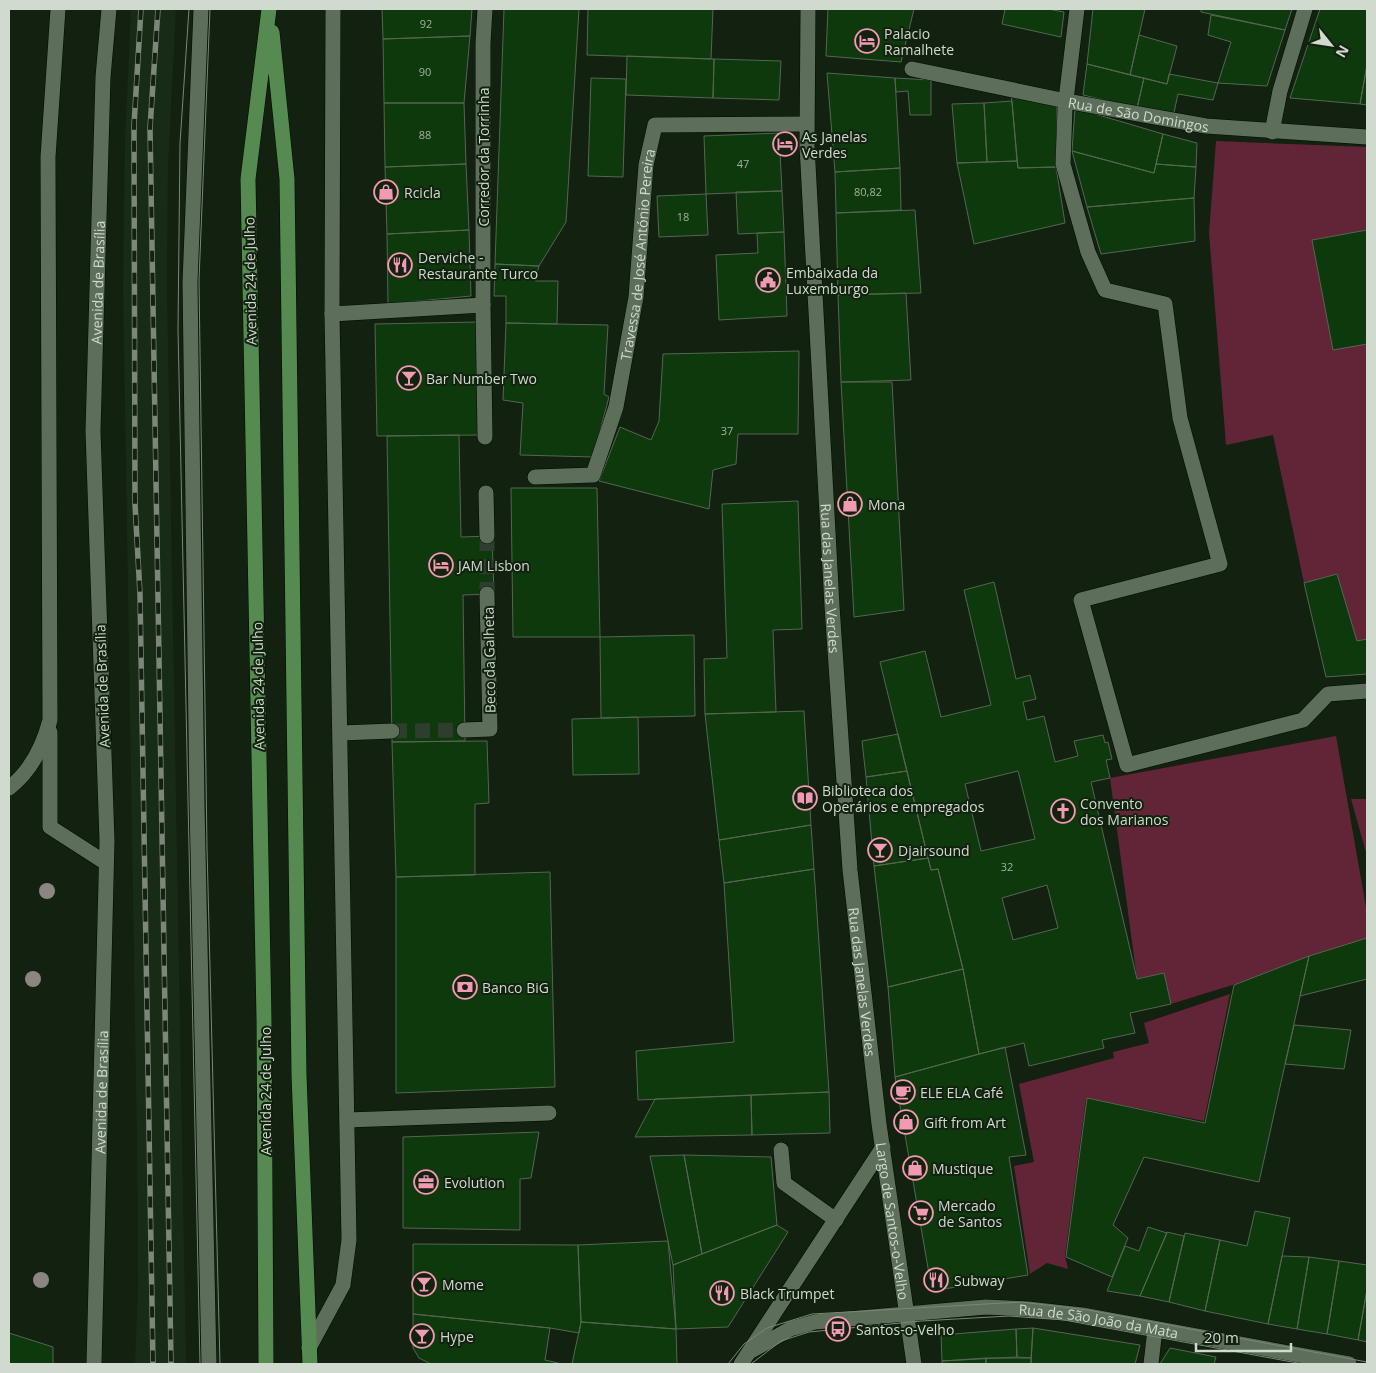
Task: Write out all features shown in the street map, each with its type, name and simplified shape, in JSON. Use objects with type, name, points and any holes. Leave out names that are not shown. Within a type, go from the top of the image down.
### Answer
[{"type":"main road","name":"Avenida 24 de Julho","points":[[269,9],[286,179],[299,1074],[310,1364]]},
{"type":"main road","name":"Avenida 24 de Julho","points":[[266,1364],[264,1019],[248,179],[269,9]]},
{"type":"street","points":[[58,9],[48,157],[50,827],[106,863]]},
{"type":"street","name":"Avenida de Brasília","points":[[94,1364],[106,863],[93,431],[103,77],[109,9]]},
{"type":"street","points":[[201,9],[190,282],[197,804],[208,1364]]},
{"type":"street","points":[[309,1348],[343,1285],[349,1240],[332,314],[333,9]]},
{"type":"street","name":"Corredor da Torrinha","points":[[483,305],[483,43],[485,9]]},
{"type":"street","name":"Rua das Janelas Verdes","points":[[808,9],[806,124],[830,587],[850,870],[864,1007],[883,1147]]},
{"type":"street","points":[[1077,9],[1066,101],[1063,164],[1088,252],[1105,290],[1165,304],[1180,418],[1220,564],[1081,600],[1127,765],[1303,720],[1328,694],[1367,691]]},
{"type":"street","points":[[1272,132],[1280,91],[1306,9]]},
{"type":"street","name":"Rua de São Domingos","points":[[912,69],[1066,101],[1206,126],[1367,137]]},
{"type":"street","name":"Travessa de José António Pereira","points":[[535,477],[593,475],[614,416],[636,297],[646,164],[655,125],[806,124]]},
{"type":"street","points":[[332,314],[483,305],[485,437]]},
{"type":"street","points":[[486,493],[487,536]]},
{"type":"street","name":"Beco da Galheta","points":[[464,730],[490,729],[487,594]]},
{"type":"street","points":[[9,788],[21,779],[33,762],[45,739],[50,720]]},
{"type":"street","points":[[341,732],[392,731]]},
{"type":"street","points":[[347,1120],[549,1113]]},
{"type":"street","name":"Largo de Santos-o-Velho","points":[[751,1351],[883,1147]]},
{"type":"street","name":"Largo de Santos-o-Velho","points":[[751,1351],[790,1328],[815,1322],[907,1315],[883,1147]]},
{"type":"street","points":[[782,1150],[784,1183],[836,1220]]},
{"type":"street","name":"Rua de São João da Mata","points":[[907,1315],[986,1307],[1028,1309],[1082,1315],[1349,1364]]},
{"type":"street","points":[[907,1315],[914,1364]]},
{"type":"street","points":[[1151,1364],[1155,1329]]},
{"type":"street","points":[[741,1364],[751,1351]]},
{"type":"shaded area","points":[[131,9],[176,9],[168,167],[167,287],[186,1364],[135,1364],[138,1284],[137,1146],[123,287],[125,139]]},
{"type":"shaded area","points":[[1216,141],[1367,147],[1367,639],[1357,641],[1304,583],[1273,435],[1226,445],[1209,233]]},
{"type":"shaded area","points":[[1336,736],[1367,913],[1367,938],[1242,982],[1171,1004],[1164,973],[1137,979],[1110,778]]},
{"type":"shaded area","points":[[1351,799],[1367,799],[1367,856]]},
{"type":"shaded area","points":[[1230,994],[1204,1121],[1086,1098],[1065,1256],[1068,1269],[1047,1263],[1030,1274],[1014,1166],[1034,1162],[1019,1084],[1114,1058],[1113,1052],[1149,1043],[1144,1023]]},
{"type":"building","points":[[382,9],[472,9],[470,36],[383,39]]},
{"type":"building","points":[[504,9],[579,9],[566,222],[539,266],[495,264]]},
{"type":"building","points":[[588,9],[713,9],[711,59],[587,55]]},
{"type":"building","name":"Palacio Ramalhete","points":[[828,9],[914,9],[901,62],[826,56]]},
{"type":"building","points":[[1005,9],[1048,9],[1064,12],[1061,37],[1002,24]]},
{"type":"building","points":[[1093,9],[1145,9],[1130,75],[1087,64]]},
{"type":"building","points":[[1201,9],[1292,9],[1285,30],[1201,12]]},
{"type":"building","points":[[1320,9],[1367,9],[1367,65],[1360,104],[1290,98]]},
{"type":"building","points":[[1211,15],[1285,30],[1267,86],[1218,83],[1231,42],[1208,35]]},
{"type":"building","points":[[1139,35],[1177,46],[1167,84],[1130,75]]},
{"type":"building","points":[[470,36],[464,103],[384,103],[383,39]]},
{"type":"building","points":[[627,56],[714,59],[713,98],[626,95]]},
{"type":"building","points":[[714,59],[781,61],[779,100],[713,98]]},
{"type":"building","points":[[1087,64],[1144,78],[1137,108],[1083,95]]},
{"type":"building","points":[[1367,65],[1367,105],[1360,104]]},
{"type":"building","points":[[827,73],[895,78],[900,168],[835,172]]},
{"type":"building","points":[[1169,74],[1218,83],[1213,100],[1178,94],[1173,117],[1137,108],[1144,78],[1167,84]]},
{"type":"building","points":[[591,78],[626,79],[623,177],[588,176]]},
{"type":"building","points":[[895,78],[931,80],[931,115],[910,115],[908,91],[896,92]]},
{"type":"building","points":[[1011,92],[1057,104],[1056,167],[1018,168]]},
{"type":"building","points":[[1012,101],[1017,161],[987,162],[984,103]]},
{"type":"building","points":[[384,103],[464,103],[466,164],[385,167]]},
{"type":"building","points":[[984,103],[987,162],[957,163],[952,104]]},
{"type":"building","points":[[1075,108],[1163,134],[1154,173],[1072,151]]},
{"type":"building","points":[[779,133],[782,191],[706,194],[704,136]]},
{"type":"building","points":[[1163,134],[1197,143],[1196,167],[1156,164]]},
{"type":"building","points":[[1072,151],[1154,173],[1156,164],[1196,167],[1194,198],[1087,207]]},
{"type":"building","points":[[1017,161],[1018,168],[1056,167],[1065,223],[974,244],[957,163]]},
{"type":"building","points":[[466,164],[469,230],[387,234],[385,167]]},
{"type":"building","points":[[900,168],[901,210],[836,213],[835,172]]},
{"type":"building","points":[[782,191],[784,232],[738,234],[736,192]]},
{"type":"building","points":[[706,194],[708,235],[659,237],[657,196]]},
{"type":"building","points":[[1194,198],[1195,241],[1101,254],[1087,207]]},
{"type":"building","points":[[915,210],[921,293],[838,295],[836,213]]},
{"type":"building","points":[[469,230],[471,296],[388,304],[387,234]]},
{"type":"building","points":[[1367,230],[1367,344],[1333,350],[1312,240]]},
{"type":"building","points":[[784,232],[787,316],[719,320],[716,255],[758,253],[757,233]]},
{"type":"building","points":[[495,264],[539,266],[535,281],[558,281],[557,324],[506,323],[506,296],[494,296]]},
{"type":"building","points":[[906,293],[911,380],[841,382],[838,295]]},
{"type":"building","points":[[479,322],[480,435],[377,436],[375,324]]},
{"type":"building","points":[[506,323],[608,325],[604,394],[609,397],[593,457],[520,455],[523,403],[503,400]]},
{"type":"building","points":[[799,351],[798,434],[738,434],[736,464],[713,470],[709,509],[599,481],[620,427],[651,440],[659,421],[663,354]]},
{"type":"building","points":[[841,382],[892,382],[904,610],[854,617]]},
{"type":"building","name":"JAM Lisbon","points":[[459,435],[461,537],[492,536],[494,594],[463,595],[465,741],[392,742],[387,436]]},
{"type":"building","points":[[511,488],[597,488],[600,637],[513,637]]},
{"type":"building","points":[[798,501],[802,629],[773,630],[776,712],[705,714],[704,659],[727,658],[722,504]]},
{"type":"building","points":[[1337,574],[1357,641],[1367,639],[1367,674],[1326,677],[1304,583]]},
{"type":"building","name":"Convento dos Marianos","points":[[994,582],[1016,679],[1030,675],[1036,699],[1023,702],[1027,720],[1044,716],[1055,762],[1078,756],[1074,741],[1103,735],[1105,743],[1108,742],[1112,759],[1106,760],[1110,778],[1091,782],[1137,979],[1164,973],[1171,1004],[1130,1013],[1135,1033],[1102,1040],[1104,1048],[1029,1066],[1024,1043],[979,1054],[963,969],[938,869],[931,870],[880,662],[925,651],[941,717],[991,705],[964,590]],"holes":[[[1018,771],[1035,839],[981,851],[965,784]],[[1047,885],[1058,928],[1013,940],[1002,898]]]},
{"type":"building","points":[[694,635],[695,716],[601,718],[600,637]]},
{"type":"building","points":[[804,711],[811,825],[719,840],[705,714]]},
{"type":"building","points":[[638,717],[639,774],[573,775],[572,719]]},
{"type":"building","points":[[898,734],[907,771],[866,777],[862,741]]},
{"type":"building","points":[[487,741],[489,803],[475,804],[475,875],[396,877],[392,742]]},
{"type":"building","points":[[907,771],[928,858],[874,866],[866,777]]},
{"type":"building","points":[[811,825],[814,869],[724,883],[719,840]]},
{"type":"building","points":[[928,858],[931,870],[938,869],[963,969],[888,987],[874,866]]},
{"type":"building","points":[[814,869],[829,1092],[638,1100],[636,1051],[734,1042],[724,883]]},
{"type":"building","points":[[550,872],[555,1087],[396,1093],[396,877]]},
{"type":"building","points":[[1367,938],[1367,979],[1300,996],[1309,956]]},
{"type":"building","points":[[1309,956],[1259,1182],[1144,1157],[1113,1225],[1128,1238],[1112,1277],[1066,1257],[1087,1098],[1205,1123],[1234,985]]},
{"type":"building","points":[[963,969],[979,1054],[895,1077],[888,987]]},
{"type":"building","points":[[1294,1025],[1351,1030],[1344,1069],[1285,1064]]},
{"type":"building","points":[[1005,1047],[1026,1155],[1009,1157],[1028,1275],[932,1291],[895,1077]]},
{"type":"building","points":[[829,1092],[830,1133],[752,1135],[751,1095]]},
{"type":"building","points":[[751,1095],[752,1135],[635,1137],[655,1099]]},
{"type":"building","points":[[539,1132],[531,1178],[520,1179],[520,1230],[403,1228],[403,1137]]},
{"type":"building","points":[[684,1155],[771,1157],[777,1225],[702,1254]]},
{"type":"building","points":[[684,1155],[702,1254],[673,1265],[650,1156]]},
{"type":"building","points":[[1255,1211],[1290,1218],[1268,1324],[1205,1311],[1220,1240],[1247,1246]]},
{"type":"building","points":[[777,1225],[788,1232],[728,1327],[676,1329],[673,1265]]},
{"type":"building","points":[[1148,1227],[1167,1233],[1140,1296],[1107,1291],[1125,1246],[1139,1251]]},
{"type":"building","points":[[1167,1232],[1184,1236],[1169,1302],[1140,1296]]},
{"type":"building","points":[[1185,1233],[1220,1240],[1205,1311],[1169,1302]]},
{"type":"building","points":[[668,1241],[676,1329],[581,1322],[578,1245]]},
{"type":"building","points":[[413,1244],[578,1245],[581,1322],[579,1333],[550,1328],[413,1314]]},
{"type":"building","points":[[1282,1256],[1309,1257],[1297,1329],[1268,1324]]},
{"type":"building","points":[[1309,1257],[1339,1261],[1327,1334],[1297,1329]]},
{"type":"building","points":[[1339,1261],[1367,1265],[1367,1290],[1358,1340],[1327,1334]]},
{"type":"building","points":[[1367,1290],[1367,1342],[1358,1340]]},
{"type":"building","points":[[413,1314],[550,1328],[545,1360],[562,1364],[431,1364],[419,1358],[413,1348]]},
{"type":"building","points":[[581,1322],[676,1329],[677,1364],[572,1364]]},
{"type":"building","points":[[1033,1328],[1140,1345],[1135,1364],[1031,1364]]},
{"type":"building","points":[[1033,1328],[1031,1358],[1017,1357],[1016,1329]]},
{"type":"building","points":[[1016,1329],[1017,1357],[942,1361],[941,1335]]},
{"type":"building","points":[[9,1333],[53,1347],[53,1364],[9,1364]]},
{"type":"building","points":[[1170,1348],[1216,1357],[1214,1364],[1160,1364]]},
{"type":"building","points":[[986,1358],[986,1364],[942,1364],[942,1361]]},
{"type":"building","points":[[986,1358],[1031,1358],[1031,1364],[986,1364]]},
{"type":"tunnel","points":[[487,536],[487,594]]},
{"type":"tunnel","points":[[392,731],[464,730]]},
{"type":"tram line","points":[[189,9],[180,143],[178,330],[200,1364]]},
{"type":"tram line","points":[[210,9],[199,280],[207,848],[220,1364]]},
{"type":"tram line","points":[[728,1364],[744,1344],[767,1328],[812,1314],[1021,1302],[1088,1310],[1367,1362]]},
{"type":"tram line","points":[[751,1364],[781,1341],[809,1332],[921,1321],[1009,1316],[1064,1320],[1303,1364]]},
{"type":"railway","points":[[141,9],[134,125],[135,504],[140,594],[153,1364]]},
{"type":"railway","points":[[158,9],[150,128],[171,1364]]},
{"type":"place","name":"Palacio Ramalhete","points":[[867,41]]},
{"type":"place","name":"As Janelas Verdes","points":[[785,144]]},
{"type":"place","name":"Rcicla","points":[[386,192]]},
{"type":"place","name":"Derviche - Restaurante Turco","points":[[400,265]]},
{"type":"place","name":"Embaixada da Luxemburgo","points":[[768,280]]},
{"type":"place","name":"Bar Number Two","points":[[409,378]]},
{"type":"place","name":"Mona","points":[[850,504]]},
{"type":"place","name":"JAM Lisbon","points":[[441,565]]},
{"type":"place","name":"Biblioteca dos Operários e empregados","points":[[805,798]]},
{"type":"place","name":"Convento dos Marianos","points":[[1063,811]]},
{"type":"place","name":"Djairsound","points":[[880,850]]},
{"type":"place","name":"Banco BiG","points":[[465,987]]},
{"type":"place","name":"ELE ELA Café","points":[[903,1092]]},
{"type":"place","name":"Gift from Art","points":[[906,1122]]},
{"type":"place","name":"Mustique","points":[[915,1168]]},
{"type":"place","name":"Evolution","points":[[426,1182]]},
{"type":"place","name":"Mercado de Santos","points":[[921,1213]]},
{"type":"place","name":"Subway","points":[[936,1280]]},
{"type":"place","name":"Mome","points":[[424,1284]]},
{"type":"place","name":"Black Trumpet","points":[[722,1293]]},
{"type":"place","name":"Santos-o-Velho","points":[[838,1329]]},
{"type":"place","name":"Hype","points":[[422,1336]]}]
